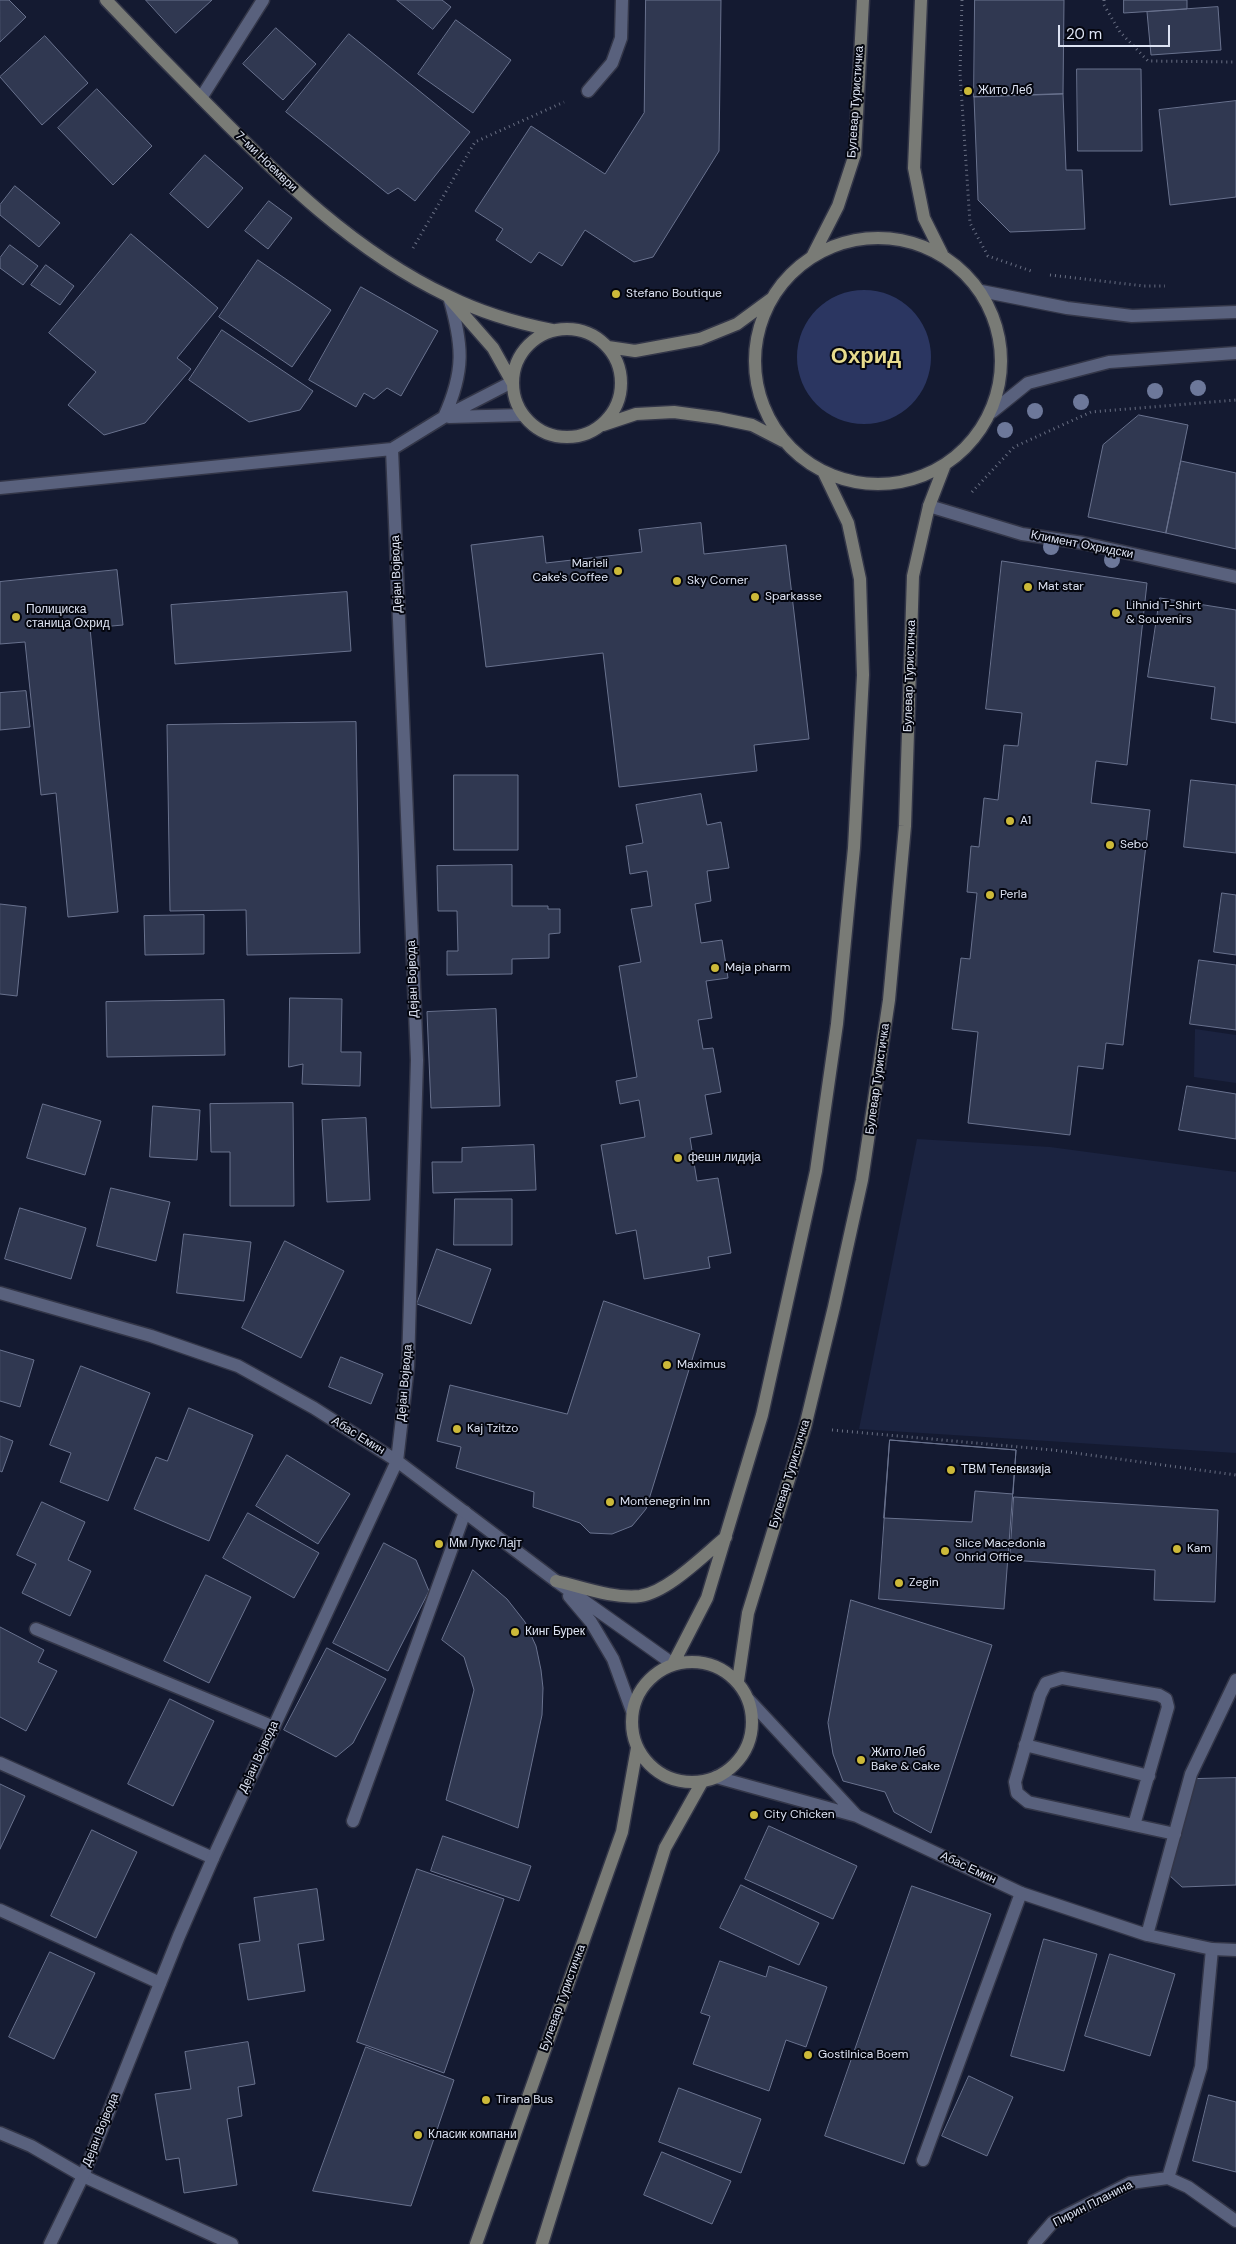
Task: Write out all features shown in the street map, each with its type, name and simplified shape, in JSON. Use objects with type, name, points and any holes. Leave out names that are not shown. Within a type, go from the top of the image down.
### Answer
[{"type":"main road","name":"7-ми Ноември","points":[[106,0],[270,168],[318,210],[401,271],[448,297]]},
{"type":"main road","name":"Булевар Туристичка","points":[[813,255],[838,206],[855,154],[863,0]]},
{"type":"main road","points":[[921,0],[914,168],[924,218],[942,254]]},
{"type":"main road","points":[[608,347],[635,351],[700,339],[737,324],[771,299],[790,274],[813,255],[844,241],[877,236],[911,241],[942,254],[964,271],[981,291],[999,330],[1002,372],[992,412],[972,443],[944,466],[906,482],[864,485],[824,473],[802,459],[783,440],[764,408],[755,371],[758,334],[771,299]]},
{"type":"main road","points":[[448,297],[521,323],[552,330]]},
{"type":"main road","points":[[448,297],[493,348],[512,382]]},
{"type":"main road","points":[[600,426],[611,415],[618,402],[621,388],[618,366],[608,347],[597,337],[567,328],[552,330],[536,338],[524,350],[515,365],[512,382],[514,400],[523,415],[535,427],[551,435],[568,438],[585,434],[600,426],[636,414],[674,412],[752,425],[783,440]]},
{"type":"main road","name":"Булевар Туристичка","points":[[738,1681],[748,1612],[805,1427],[862,1180],[890,1000],[905,826],[913,576],[929,506],[944,466]]},
{"type":"main road","points":[[673,1664],[707,1598],[762,1415],[816,1171],[837,1024],[854,848],[863,675],[860,579],[848,523],[824,473]]},
{"type":"main road","points":[[556,1581],[607,1594],[641,1596],[673,1582],[726,1536]]},
{"type":"main road","points":[[690,1660],[708,1663],[724,1670],[738,1681],[749,1700],[752,1720],[750,1740],[740,1759],[729,1770],[716,1778],[702,1782],[685,1782],[670,1778],[644,1760],[637,1748],[632,1728],[632,1711],[637,1695],[647,1680],[673,1664],[690,1660]]},
{"type":"main road","name":"Булевар Туристичка","points":[[476,2244],[622,1832],[637,1748]]},
{"type":"main road","points":[[542,2244],[665,1848],[702,1782]]},
{"type":"street","points":[[201,98],[263,0]]},
{"type":"street","points":[[588,91],[612,63],[621,38],[622,0]]},
{"type":"street","points":[[981,291],[1067,308],[1132,316],[1236,312]]},
{"type":"street","points":[[444,417],[455,392],[460,361],[456,323],[448,297]]},
{"type":"street","points":[[992,412],[1028,383],[1109,362],[1236,353]]},
{"type":"street","points":[[0,488],[392,449],[444,417],[512,382]]},
{"type":"street","points":[[444,417],[523,415]]},
{"type":"street","name":"Дејан Војвода","points":[[50,2244],[83,2176],[160,1983],[213,1858],[398,1461],[408,1366],[417,1060],[392,449]]},
{"type":"street","name":"Климент Охридски","points":[[929,506],[1022,534],[1083,543],[1236,577]]},
{"type":"street","name":"Абас Емин","points":[[0,1292],[142,1333],[238,1366],[314,1408],[398,1461],[556,1581],[673,1664]]},
{"type":"street","points":[[353,1821],[465,1512]]},
{"type":"street","points":[[556,1581],[591,1622],[613,1659],[632,1711]]},
{"type":"street","points":[[36,1628],[274,1727]]},
{"type":"street","points":[[1134,1826],[1168,1707],[1166,1700],[1159,1695],[1062,1678],[1046,1683],[1040,1695],[1015,1782],[1017,1793],[1028,1802],[1134,1826],[1175,1834]]},
{"type":"street","points":[[1147,1935],[1191,1774],[1236,1680]]},
{"type":"street","name":"Абас Емин","points":[[749,1700],[857,1816],[1020,1893],[1147,1935],[1212,1949],[1236,1950]]},
{"type":"street","points":[[1025,1745],[1149,1776]]},
{"type":"street","points":[[0,1763],[213,1858]]},
{"type":"street","points":[[716,1778],[857,1816]]},
{"type":"street","points":[[923,2160],[1020,1893]]},
{"type":"street","points":[[0,1910],[160,1983]]},
{"type":"street","points":[[1212,1949],[1201,2067],[1168,2178],[1188,2187],[1236,2221]]},
{"type":"street","points":[[0,2134],[31,2146],[83,2176],[232,2244]]},
{"type":"street","name":"Пирин Планина","points":[[1034,2244],[1053,2222],[1130,2183],[1168,2178]]},
{"type":"path","points":[[962,0],[960,73],[970,223],[988,256],[1038,274]]},
{"type":"path","points":[[1104,0],[1104,5],[1120,32],[1148,61],[1236,62]]},
{"type":"path","points":[[401,271],[475,142],[588,91]]},
{"type":"path","points":[[1048,275],[1144,286],[1172,286]]},
{"type":"path","points":[[963,516],[973,489],[1014,447],[1091,412],[1236,400]]},
{"type":"path","points":[[805,1427],[1053,1450],[1236,1475]]},
{"type":"shaded area","points":[[864,290],[890,295],[901,301],[911,310],[920,320],[926,331],[931,357],[926,383],[920,394],[911,404],[901,413],[890,419],[864,424],[838,419],[827,413],[817,404],[808,394],[802,383],[797,357],[802,331],[808,320],[817,310],[827,301],[838,295]]},
{"type":"shaded area","points":[[1195,1029],[1236,1035],[1236,1083],[1194,1077]]},
{"type":"shaded area","points":[[917,1139],[1050,1147],[1236,1172],[1236,1453],[859,1429]]},
{"type":"building","points":[[0,0],[9,0],[26,17],[0,42]]},
{"type":"building","points":[[146,0],[212,0],[176,33]]},
{"type":"building","points":[[397,0],[442,0],[451,7],[433,29]]},
{"type":"building","points":[[646,0],[721,0],[719,151],[653,257],[634,262],[585,230],[562,266],[539,252],[531,263],[496,240],[503,229],[475,211],[531,126],[605,174],[644,113]]},
{"type":"building","points":[[975,0],[1064,0],[1063,94],[974,97]]},
{"type":"building","points":[[1124,0],[1187,0],[1187,9],[1124,13]]},
{"type":"building","points":[[1218,7],[1221,50],[1151,55],[1147,12]]},
{"type":"building","points":[[456,20],[511,60],[473,113],[418,74]]},
{"type":"building","points":[[276,28],[316,64],[283,100],[243,64]]},
{"type":"building","points":[[349,34],[470,132],[415,201],[398,188],[388,194],[286,112]]},
{"type":"building","points":[[45,36],[88,83],[42,125],[0,77]]},
{"type":"building","points":[[1077,69],[1141,69],[1142,151],[1078,151]]},
{"type":"building","points":[[97,89],[152,146],[113,185],[58,128]]},
{"type":"building","points":[[1063,94],[1066,170],[1082,170],[1085,229],[1010,232],[978,200],[974,97]]},
{"type":"building","points":[[1236,101],[1236,197],[1170,205],[1159,110]]},
{"type":"building","points":[[205,155],[243,188],[208,228],[170,194]]},
{"type":"building","points":[[15,186],[60,223],[39,247],[0,215],[0,205]]},
{"type":"building","points":[[269,201],[292,218],[268,249],[245,231]]},
{"type":"building","points":[[131,234],[218,308],[177,358],[191,369],[145,423],[104,435],[68,405],[96,372],[49,333]]},
{"type":"building","points":[[10,245],[38,266],[23,285],[0,268],[0,258]]},
{"type":"building","points":[[258,260],[331,310],[292,367],[219,317]]},
{"type":"building","points":[[46,265],[74,286],[60,305],[31,285]]},
{"type":"building","points":[[361,287],[438,331],[401,396],[387,388],[374,399],[364,393],[356,407],[309,380]]},
{"type":"building","points":[[222,330],[313,391],[300,410],[249,422],[189,380]]},
{"type":"building","points":[[1139,415],[1188,425],[1166,533],[1088,517],[1103,445]]},
{"type":"building","points":[[1181,461],[1236,473],[1236,549],[1166,533]]},
{"type":"building","points":[[701,523],[704,554],[786,545],[809,739],[754,745],[757,771],[619,787],[603,653],[486,667],[471,545],[543,536],[546,563],[642,552],[639,530]]},
{"type":"building","points":[[1002,561],[1147,583],[1127,765],[1096,761],[1091,803],[1150,810],[1123,1045],[1106,1043],[1103,1069],[1078,1066],[1070,1135],[968,1123],[978,1032],[952,1029],[961,958],[970,959],[977,893],[967,892],[971,846],[979,847],[984,798],[998,800],[1004,745],[1018,746],[1022,713],[986,709]]},
{"type":"building","points":[[117,570],[123,625],[90,628],[118,912],[68,917],[56,793],[41,795],[25,642],[0,644],[0,582]]},
{"type":"building","points":[[347,592],[351,651],[175,664],[171,605]]},
{"type":"building","points":[[1160,598],[1236,610],[1236,723],[1211,719],[1215,687],[1148,677]]},
{"type":"building","points":[[26,691],[30,727],[0,730],[0,693]]},
{"type":"building","points":[[356,722],[360,953],[247,955],[246,910],[170,911],[167,725]]},
{"type":"building","points":[[454,775],[518,775],[518,850],[454,850]]},
{"type":"building","points":[[1191,780],[1236,785],[1236,853],[1184,847]]},
{"type":"building","points":[[701,794],[707,825],[721,822],[729,868],[707,871],[711,901],[695,904],[701,943],[722,940],[728,978],[706,981],[712,1018],[698,1020],[703,1049],[713,1048],[721,1092],[705,1095],[712,1134],[690,1138],[697,1181],[718,1178],[731,1253],[708,1257],[710,1268],[644,1279],[636,1230],[616,1234],[601,1145],[645,1137],[639,1100],[620,1104],[616,1081],[637,1077],[619,966],[641,962],[631,909],[652,906],[647,871],[630,874],[626,846],[643,843],[636,805]]},
{"type":"building","points":[[512,865],[512,906],[548,906],[548,909],[560,909],[560,933],[549,934],[549,958],[512,959],[512,974],[447,975],[447,951],[458,951],[457,911],[438,911],[437,866]]},
{"type":"building","points":[[1222,893],[1236,895],[1236,955],[1214,952]]},
{"type":"building","points":[[0,904],[26,907],[17,996],[0,994]]},
{"type":"building","points":[[204,915],[204,954],[145,955],[144,916]]},
{"type":"building","points":[[1199,960],[1236,965],[1236,1030],[1190,1024]]},
{"type":"building","points":[[290,998],[342,999],[341,1052],[361,1052],[360,1086],[302,1084],[303,1064],[289,1067]]},
{"type":"building","points":[[224,1000],[225,1055],[107,1057],[106,1002]]},
{"type":"building","points":[[496,1009],[500,1106],[431,1108],[427,1012]]},
{"type":"building","points":[[1187,1086],[1236,1094],[1236,1139],[1179,1130]]},
{"type":"building","points":[[293,1103],[294,1206],[230,1206],[230,1152],[211,1152],[210,1104]]},
{"type":"building","points":[[43,1104],[101,1121],[85,1175],[27,1158]]},
{"type":"building","points":[[153,1106],[200,1110],[197,1160],[150,1157]]},
{"type":"building","points":[[366,1118],[370,1200],[327,1202],[322,1120]]},
{"type":"building","points":[[534,1145],[536,1190],[433,1193],[432,1162],[462,1162],[462,1148]]},
{"type":"building","points":[[111,1188],[170,1202],[156,1261],[97,1246]]},
{"type":"building","points":[[455,1199],[512,1199],[512,1245],[454,1245]]},
{"type":"building","points":[[20,1208],[86,1228],[71,1279],[5,1259]]},
{"type":"building","points":[[184,1234],[251,1242],[244,1301],[177,1293]]},
{"type":"building","points":[[285,1241],[344,1271],[301,1358],[242,1328]]},
{"type":"building","points":[[437,1249],[491,1269],[471,1324],[417,1304]]},
{"type":"building","points":[[604,1301],[700,1334],[646,1509],[632,1526],[612,1534],[590,1533],[580,1523],[533,1507],[534,1492],[456,1468],[461,1447],[437,1441],[450,1385],[567,1414]]},
{"type":"building","points":[[0,1350],[34,1360],[20,1407],[0,1401]]},
{"type":"building","points":[[341,1357],[383,1374],[371,1404],[329,1387]]},
{"type":"building","points":[[81,1366],[150,1393],[108,1501],[60,1482],[71,1453],[50,1445]]},
{"type":"building","points":[[189,1408],[253,1435],[209,1541],[134,1509],[156,1457],[167,1461]]},
{"type":"building","points":[[0,1436],[13,1441],[2,1472],[0,1471]]},
{"type":"building","name":"Slice Macedonia Ohrid Office","points":[[890,1440],[1016,1450],[1004,1609],[879,1599]]},
{"type":"building","name":"ТВМ Телевизија","points":[[890,1440],[1016,1450],[1013,1494],[975,1491],[972,1522],[884,1518]]},
{"type":"building","points":[[287,1455],[350,1494],[318,1544],[256,1506]]},
{"type":"building","points":[[1014,1497],[1218,1510],[1215,1602],[1154,1600],[1155,1570],[1010,1560]]},
{"type":"building","points":[[42,1502],[85,1522],[68,1560],[91,1571],[70,1616],[22,1593],[36,1564],[17,1555]]},
{"type":"building","points":[[248,1513],[319,1553],[294,1598],[223,1558]]},
{"type":"building","points":[[384,1543],[416,1560],[429,1591],[388,1671],[333,1643]]},
{"type":"building","points":[[473,1570],[507,1599],[525,1622],[536,1646],[541,1670],[543,1688],[542,1715],[518,1828],[446,1800],[474,1690],[464,1657],[442,1640]]},
{"type":"building","points":[[206,1575],[251,1597],[209,1683],[164,1661]]},
{"type":"building","points":[[851,1600],[992,1645],[931,1833],[894,1812],[885,1792],[843,1781],[833,1754],[828,1723]]},
{"type":"building","points":[[0,1627],[44,1650],[38,1662],[57,1671],[26,1731],[0,1717]]},
{"type":"building","points":[[327,1648],[386,1679],[353,1743],[336,1757],[284,1730]]},
{"type":"building","points":[[170,1699],[214,1721],[173,1806],[128,1784]]},
{"type":"building","points":[[1236,1778],[1236,1885],[1182,1887],[1168,1874],[1194,1779]]},
{"type":"building","points":[[0,1784],[25,1796],[0,1849]]},
{"type":"building","points":[[769,1826],[857,1866],[833,1919],[745,1879]]},
{"type":"building","points":[[92,1830],[137,1852],[96,1938],[51,1916]]},
{"type":"building","points":[[443,1836],[531,1866],[519,1901],[431,1871]]},
{"type":"building","points":[[417,1869],[504,1899],[444,2073],[357,2042]]},
{"type":"building","points":[[741,1885],[819,1923],[799,1965],[720,1928]]},
{"type":"building","points":[[912,1886],[991,1914],[904,2164],[825,2136]]},
{"type":"building","points":[[317,1889],[324,1940],[298,1944],[305,1991],[248,2000],[239,1944],[260,1941],[254,1898]]},
{"type":"building","points":[[1044,1939],[1097,1954],[1064,2071],[1011,2056]]},
{"type":"building","points":[[50,1952],[95,1973],[54,2059],[9,2037]]},
{"type":"building","points":[[1110,1954],[1175,1974],[1150,2056],[1085,2036]]},
{"type":"building","points":[[720,1961],[766,1977],[769,1966],[827,1987],[806,2047],[786,2040],[769,2091],[693,2064],[710,2016],[701,2013]]},
{"type":"building","points":[[248,2042],[255,2084],[238,2087],[242,2116],[227,2119],[237,2185],[184,2193],[179,2158],[166,2160],[155,2094],[191,2089],[185,2052]]},
{"type":"building","points":[[366,2047],[454,2080],[411,2206],[313,2191]]},
{"type":"building","points":[[969,2076],[1013,2097],[987,2156],[942,2136]]},
{"type":"building","points":[[679,2088],[761,2119],[741,2173],[659,2142]]},
{"type":"building","points":[[1209,2095],[1236,2102],[1236,2172],[1193,2161]]},
{"type":"building","points":[[662,2152],[731,2181],[712,2224],[644,2195]]},
{"type":"place","name":"Жито Леб","points":[[968,91]]},
{"type":"place","name":"Stefano Boutique","points":[[616,294]]},
{"type":"place","name":"Marieli Cake's Coffee","points":[[618,571]]},
{"type":"place","name":"Sky Corner","points":[[677,581]]},
{"type":"place","name":"Mat star","points":[[1028,587]]},
{"type":"place","name":"Sparkasse","points":[[755,597]]},
{"type":"place","name":"Lihnid T-Shirt & Souvenirs","points":[[1116,613]]},
{"type":"place","name":"Полициска станица Охрид","points":[[16,617]]},
{"type":"place","name":"A1","points":[[1010,821]]},
{"type":"place","name":"Sebo","points":[[1110,845]]},
{"type":"place","name":"Perla","points":[[990,895]]},
{"type":"place","name":"Maja pharm","points":[[715,968]]},
{"type":"place","name":"фешн лидија","points":[[678,1158]]},
{"type":"place","name":"Maximus","points":[[667,1365]]},
{"type":"place","name":"Kaj Tzitzo","points":[[457,1429]]},
{"type":"place","name":"ТВМ Телевизија","points":[[951,1470]]},
{"type":"place","name":"Montenegrin Inn","points":[[610,1502]]},
{"type":"place","name":"Мм Лукс Лајт","points":[[439,1544]]},
{"type":"place","name":"Kam","points":[[1177,1549]]},
{"type":"place","name":"Slice Macedonia Ohrid Office","points":[[945,1551]]},
{"type":"place","name":"Zegin","points":[[899,1583]]},
{"type":"place","name":"Кинг Бурек","points":[[515,1632]]},
{"type":"place","name":"Жито Леб Bake & Cake","points":[[861,1760]]},
{"type":"place","name":"City Chicken","points":[[754,1815]]},
{"type":"place","name":"Gostilnica Boem","points":[[808,2055]]},
{"type":"place","name":"Tirana Bus","points":[[486,2100]]},
{"type":"place","name":"Класик компани","points":[[418,2135]]},
{"type":"district","name":"Охрид","points":[[866,357]]}]
